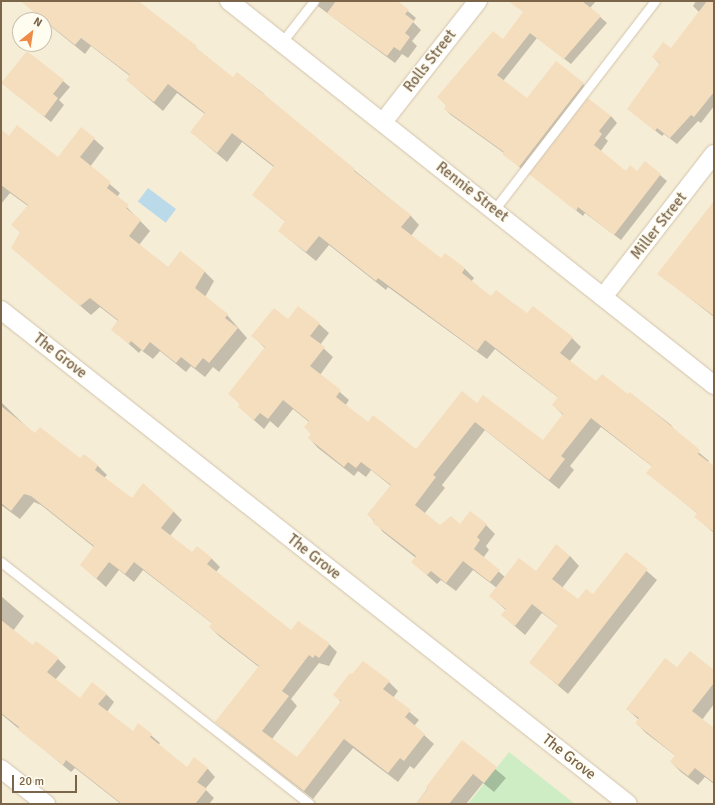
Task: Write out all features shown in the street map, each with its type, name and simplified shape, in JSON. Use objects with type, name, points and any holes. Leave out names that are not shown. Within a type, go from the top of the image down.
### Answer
[{"type":"street","name":"Rennie Street","points":[[229,1],[714,384]]},
{"type":"street","name":"Rolls Street","points":[[383,122],[478,1]]},
{"type":"street","name":"Miller Street","points":[[603,297],[714,154]]},
{"type":"street","name":"The Grove","points":[[1,310],[628,804]]},
{"type":"street","points":[[1,769],[46,804]]},
{"type":"lane","points":[[282,42],[314,1]]},
{"type":"lane","points":[[494,210],[655,1]]},
{"type":"lane","points":[[1,562],[310,804]]},
{"type":"shaded area","points":[[1,1],[714,1],[714,804],[1,804]]},
{"type":"green space","points":[[509,752],[575,804],[468,804]]},
{"type":"water","points":[[148,188],[176,209],[166,223],[138,202]]},
{"type":"building","points":[[20,1],[138,1],[197,46],[196,48],[233,77],[237,72],[355,169],[354,171],[411,215],[401,227],[441,258],[445,253],[465,268],[462,273],[491,296],[496,290],[527,313],[533,306],[573,337],[560,353],[596,381],[602,374],[628,394],[630,392],[700,450],[698,454],[714,466],[714,532],[694,517],[697,513],[646,473],[652,466],[591,418],[561,456],[565,459],[549,480],[475,422],[433,475],[436,477],[415,505],[440,525],[451,516],[460,524],[470,511],[487,524],[477,537],[480,540],[474,549],[500,570],[490,582],[463,561],[446,583],[431,571],[427,575],[411,562],[416,556],[373,523],[374,520],[367,515],[391,485],[361,462],[356,468],[348,462],[344,467],[308,438],[311,434],[304,427],[309,421],[283,400],[268,419],[260,413],[254,420],[238,407],[240,404],[228,394],[265,347],[251,336],[274,308],[288,319],[298,306],[320,323],[310,336],[325,347],[310,366],[341,390],[336,397],[368,422],[373,415],[416,449],[462,391],[477,403],[483,395],[543,440],[563,414],[552,405],[558,397],[485,340],[477,351],[378,278],[376,281],[319,236],[306,252],[278,231],[285,221],[252,195],[274,166],[232,133],[217,153],[190,132],[205,113],[168,84],[154,102],[126,80],[130,75],[81,38],[75,45],[52,27],[52,12],[34,12]]},
{"type":"building","points":[[336,1],[398,1],[409,10],[405,14],[414,21],[405,33],[410,37],[400,51],[394,47],[387,56],[327,13]]},
{"type":"building","points":[[508,1],[582,1],[601,16],[564,59],[530,33],[497,75],[527,98],[556,61],[584,83],[519,167],[502,154],[504,152],[444,109],[446,105],[437,97],[493,31],[503,39],[523,12]]},
{"type":"building","points":[[707,1],[714,1],[714,92],[694,117],[691,115],[670,138],[657,128],[655,131],[627,109],[660,63],[652,57],[663,42],[671,48]]},
{"type":"building","points":[[26,52],[28,52],[64,80],[53,94],[58,98],[44,117],[1,83]]},
{"type":"building","points":[[588,98],[611,116],[599,131],[602,134],[594,145],[626,171],[630,165],[637,171],[645,161],[661,174],[614,235],[578,207],[576,211],[529,174]]},
{"type":"building","points":[[17,125],[58,157],[81,127],[95,138],[80,157],[111,182],[107,188],[129,205],[126,208],[141,220],[129,236],[168,267],[180,251],[205,271],[195,288],[228,314],[225,318],[238,328],[209,363],[203,358],[195,368],[181,357],[176,363],[150,342],[143,351],[131,341],[129,344],[111,330],[118,320],[90,298],[80,306],[11,248],[20,232],[11,225],[28,205],[1,185],[1,129],[9,136]]},
{"type":"building","points":[[714,201],[714,316],[657,274]]},
{"type":"building","points":[[1,406],[35,433],[40,427],[80,458],[84,454],[98,465],[95,470],[132,498],[143,483],[174,511],[161,528],[192,552],[197,546],[212,558],[207,564],[291,630],[298,621],[328,642],[329,645],[319,658],[315,655],[313,658],[309,655],[282,691],[289,696],[262,731],[297,757],[341,701],[333,695],[350,673],[352,674],[363,661],[390,681],[383,689],[411,710],[405,717],[425,734],[404,761],[400,758],[388,773],[344,739],[304,791],[215,722],[259,666],[209,627],[212,623],[134,562],[125,574],[109,562],[96,579],[80,565],[94,546],[31,496],[24,494],[11,511],[1,503]]},
{"type":"building","points":[[556,544],[570,556],[552,579],[578,599],[586,589],[593,594],[626,552],[648,569],[558,685],[529,663],[558,625],[532,604],[515,626],[501,615],[506,609],[489,596],[519,558],[536,571]]},
{"type":"building","points":[[1,620],[33,645],[36,641],[59,658],[47,672],[80,698],[92,682],[107,694],[98,704],[133,731],[138,723],[152,734],[150,737],[187,767],[194,757],[208,768],[197,782],[207,789],[195,804],[122,804],[66,760],[63,765],[17,729],[19,727],[1,713]]},
{"type":"building","points":[[690,651],[714,670],[714,683],[692,711],[714,728],[714,783],[695,768],[688,776],[670,762],[675,755],[635,723],[639,718],[626,709],[665,658],[677,667]]},
{"type":"building","points":[[462,740],[497,767],[484,783],[473,774],[449,804],[416,804],[428,788],[426,787]]}]
